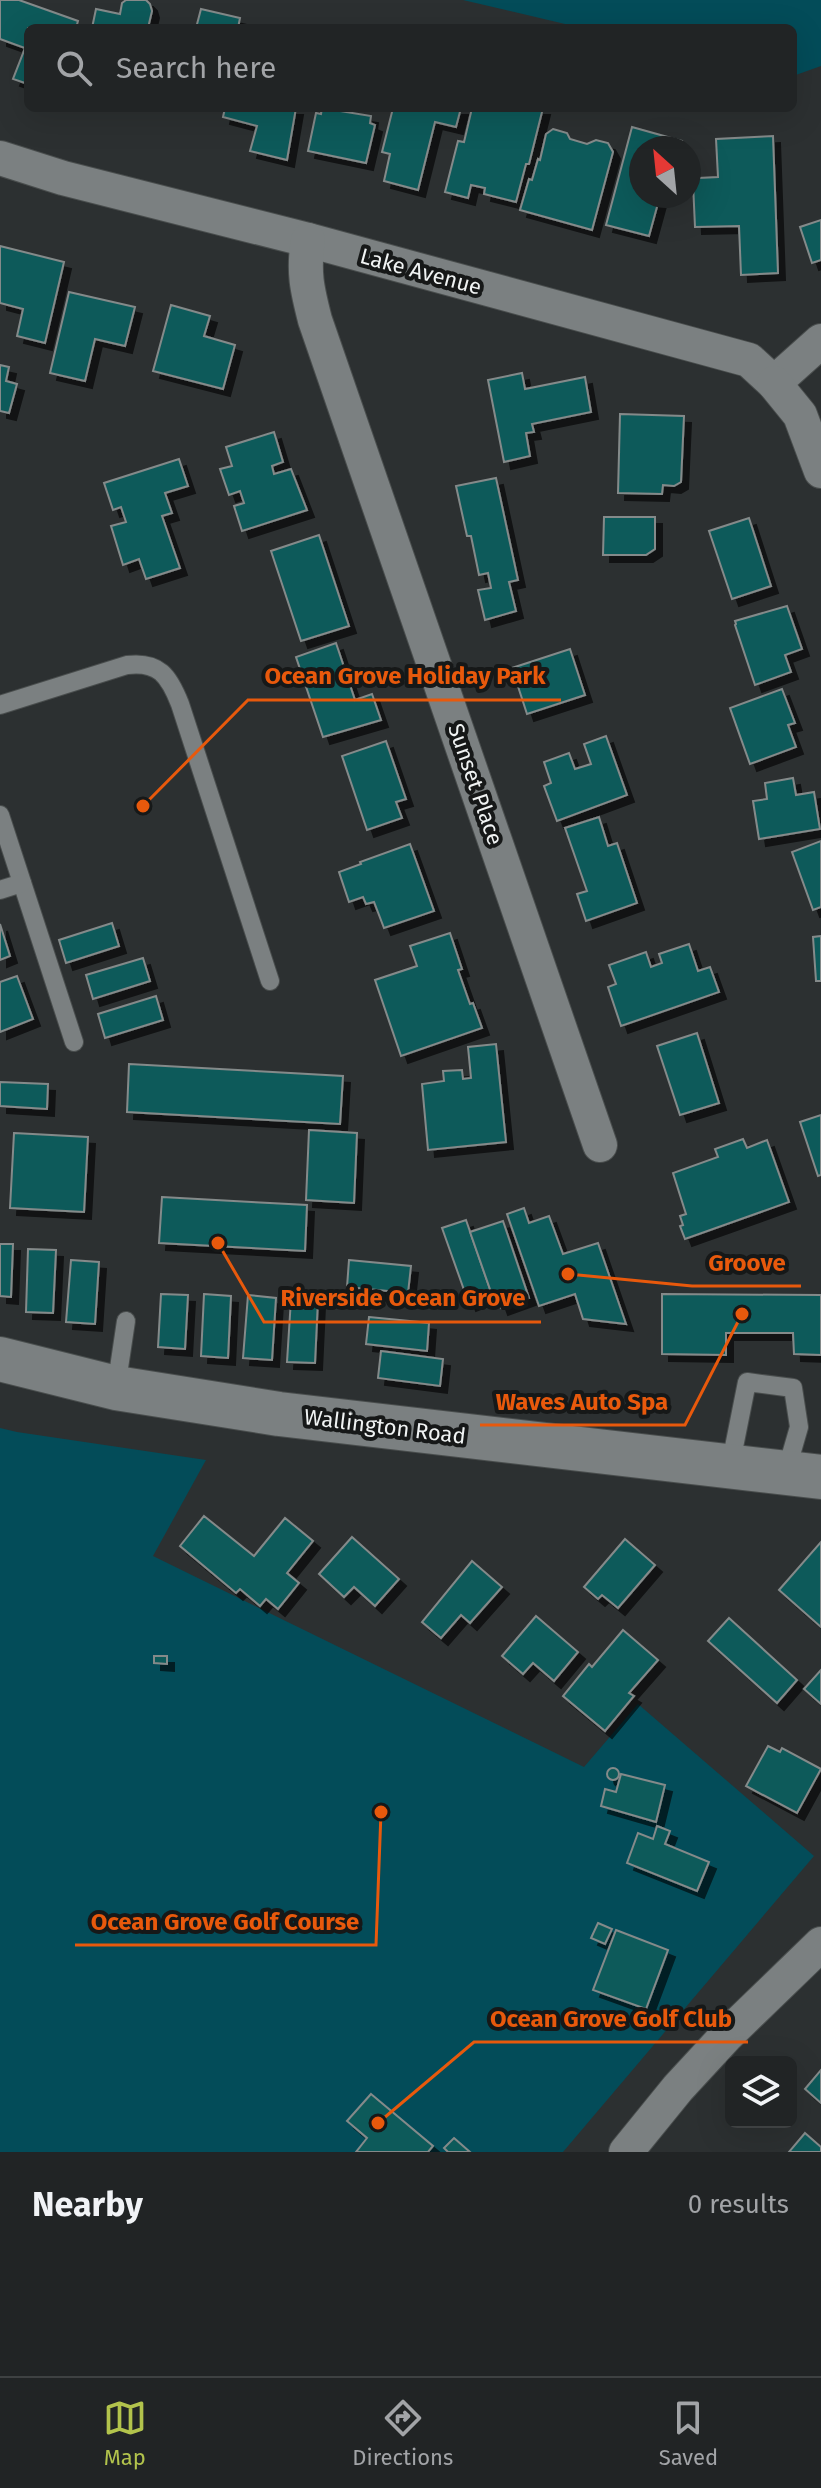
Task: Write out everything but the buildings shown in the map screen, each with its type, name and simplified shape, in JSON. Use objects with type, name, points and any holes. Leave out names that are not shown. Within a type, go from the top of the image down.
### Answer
[{"type":"street","name":"Lake Avenue","points":[[0,158],[63,178],[308,240],[749,360],[774,383],[800,415],[821,471]]},
{"type":"street","name":"Sunset Place","points":[[308,240],[304,265],[315,320],[600,1145]]},
{"type":"street","points":[[774,383],[821,341]]},
{"type":"street","name":"Wallington Road","points":[[0,1359],[116,1388],[279,1414],[803,1474]]},
{"type":"street","points":[[626,2152],[717,2046],[821,1944]]},
{"type":"lane","points":[[0,705],[127,665],[141,663],[165,675],[180,704],[270,981]]},
{"type":"lane","points":[[0,815],[74,1042]]},
{"type":"lane","points":[[0,890],[22,883]]},
{"type":"lane","points":[[116,1388],[126,1321]]},
{"type":"lane","points":[[730,1467],[747,1382],[793,1388],[803,1474]]},
{"type":"shaded area","points":[[463,0],[821,0],[821,66],[797,75],[797,24],[565,24]]},
{"type":"shaded area","points":[[0,1428],[206,1460],[153,1556],[584,1767],[638,1704],[814,1856],[563,2152],[0,2152]]},
{"type":"place","name":"Ocean Grove Holiday Park","points":[[143,806]]},
{"type":"place","name":"Riverside Ocean Grove","points":[[218,1243]]},
{"type":"place","name":"Groove","points":[[568,1274]]},
{"type":"place","name":"Waves Auto Spa","points":[[742,1314]]},
{"type":"place","name":"Ocean Grove Golf Course","points":[[381,1812]]},
{"type":"place","name":"Ocean Grove Golf Club","points":[[378,2123]]}]
